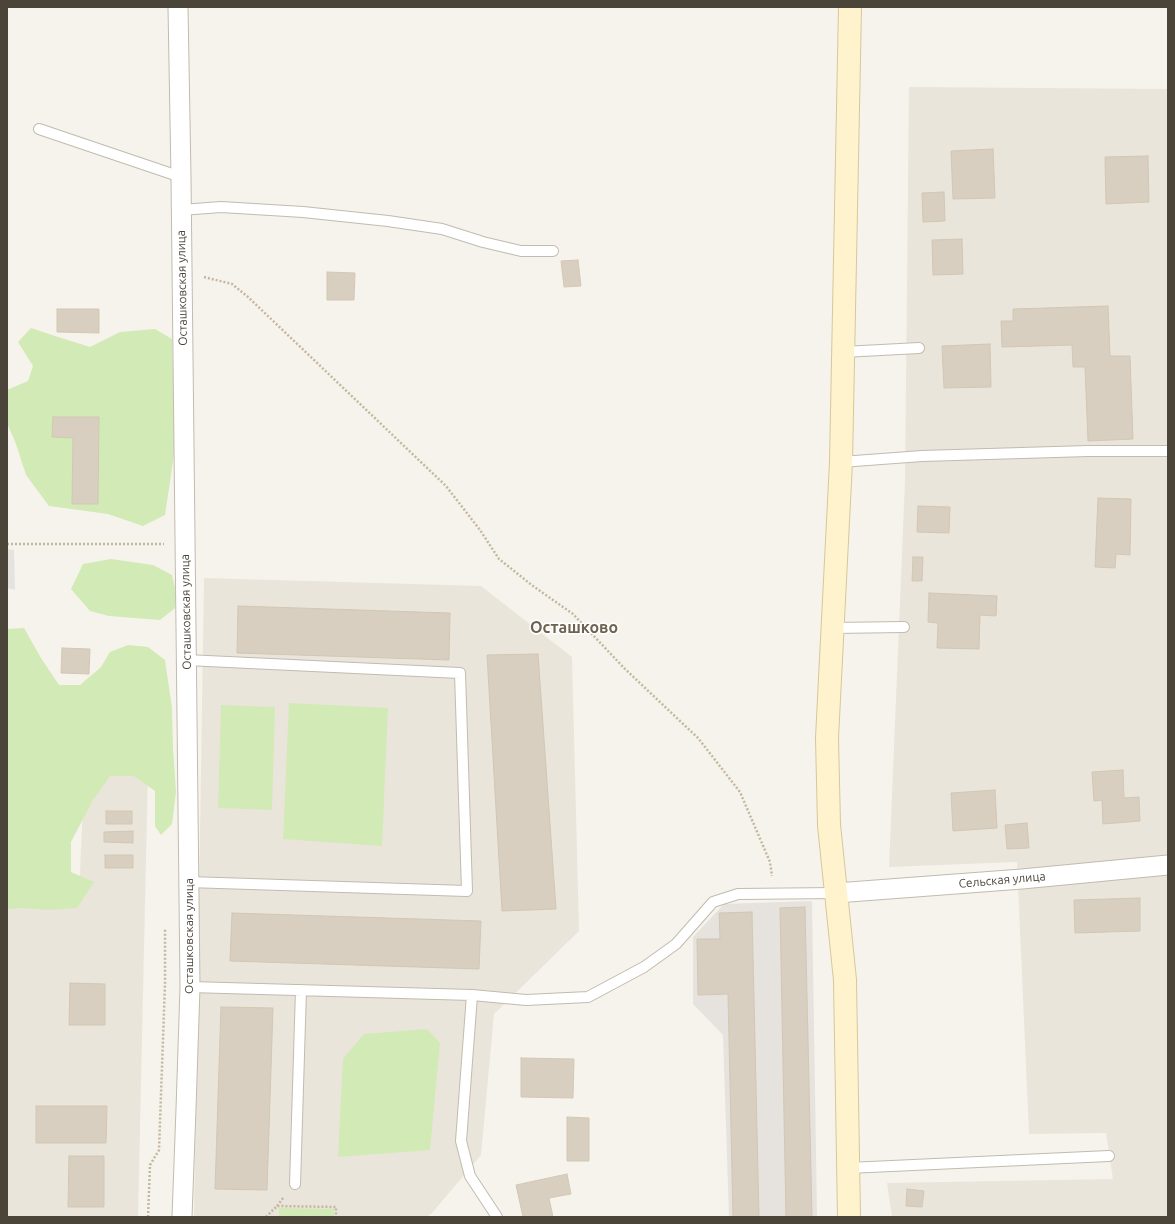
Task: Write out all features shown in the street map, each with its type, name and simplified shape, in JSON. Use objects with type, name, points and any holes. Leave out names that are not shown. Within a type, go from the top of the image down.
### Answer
[{"type":"street","name":"Осташковская улица","points":[[178,7],[190,987],[182,1217]]},
{"type":"street","points":[[849,1217],[845,980],[828,825],[827,738],[841,462],[850,7]]},
{"type":"street","name":"Сельская улица","points":[[836,893],[1022,880],[1168,865]]},
{"type":"lane","points":[[38,128],[181,177]]},
{"type":"lane","points":[[181,210],[221,207],[303,212],[388,221],[442,230],[521,251],[552,251]]},
{"type":"lane","points":[[843,352],[919,348]]},
{"type":"lane","points":[[841,462],[922,456],[1088,451],[1168,451]]},
{"type":"lane","points":[[832,628],[904,627]]},
{"type":"lane","points":[[186,660],[460,674],[467,891],[188,882]]},
{"type":"lane","points":[[190,987],[472,995],[526,1000],[588,997],[644,967],[676,944],[713,902],[738,894],[836,893]]},
{"type":"lane","points":[[295,1184],[301,990]]},
{"type":"lane","points":[[472,995],[461,1141],[470,1176],[497,1217]]},
{"type":"lane","points":[[848,1168],[1109,1156]]},
{"type":"path","points":[[182,273],[232,284],[248,297],[446,486],[480,530],[499,559],[573,614],[625,669],[698,738],[740,792],[770,862],[774,893]]},
{"type":"path","points":[[7,544],[185,544]]},
{"type":"path","points":[[148,1217],[150,1165],[159,1150],[165,984],[165,922]]},
{"type":"path","points":[[266,1217],[277,1206],[282,1206],[336,1207],[336,1217]]},
{"type":"shaded area","points":[[909,87],[1168,89],[1168,1217],[892,1217],[887,1183],[1113,1179],[1106,1133],[1029,1134],[1017,862],[889,867],[905,481]]},
{"type":"shaded area","points":[[7,549],[14,550],[15,590],[7,588]]},
{"type":"shaded area","points":[[204,578],[481,586],[572,657],[579,931],[494,1014],[481,1155],[427,1217],[194,1217]]},
{"type":"shaded area","points":[[98,769],[148,769],[138,1217],[7,1217],[7,895],[79,894],[83,806]]},
{"type":"shaded area","points":[[812,901],[817,1217],[729,1217],[723,1035],[693,1004],[693,937],[724,904]]},
{"type":"green space","points":[[31,328],[90,347],[120,332],[155,329],[172,339],[175,448],[165,515],[143,526],[108,514],[49,506],[26,475],[16,444],[7,423],[7,390],[28,381],[33,366],[18,342]]},
{"type":"green space","points":[[111,559],[153,565],[172,575],[176,592],[175,608],[160,620],[109,616],[90,611],[71,589],[83,564]]},
{"type":"green space","points":[[24,628],[41,658],[59,685],[80,685],[101,667],[110,652],[128,645],[148,647],[165,660],[172,708],[176,792],[172,824],[161,835],[155,826],[155,791],[134,776],[110,776],[93,800],[71,842],[71,872],[94,882],[77,908],[48,910],[23,908],[7,909],[7,629]]},
{"type":"green space","points":[[289,703],[388,708],[382,846],[283,839]]},
{"type":"green space","points":[[221,705],[275,707],[272,810],[218,808]]},
{"type":"green space","points":[[427,1029],[440,1043],[430,1150],[338,1157],[343,1059],[364,1034]]},
{"type":"green space","points":[[279,1208],[334,1209],[334,1217],[279,1217]]},
{"type":"building","points":[[993,149],[995,198],[953,199],[951,151]]},
{"type":"building","points":[[1148,156],[1149,202],[1106,204],[1105,157]]},
{"type":"building","points":[[944,192],[945,221],[923,222],[922,193]]},
{"type":"building","points":[[962,239],[963,274],[933,275],[932,240]]},
{"type":"building","points":[[578,260],[581,286],[564,287],[561,261]]},
{"type":"building","points":[[327,272],[355,273],[354,300],[327,300]]},
{"type":"building","points":[[1108,306],[1110,356],[1130,356],[1133,439],[1088,441],[1085,367],[1073,367],[1072,345],[1002,347],[1001,321],[1013,321],[1013,309]]},
{"type":"building","points":[[57,309],[99,309],[99,333],[57,332]]},
{"type":"building","points":[[990,344],[991,387],[944,388],[942,346]]},
{"type":"building","points":[[53,417],[99,417],[98,504],[72,504],[73,438],[52,437]]},
{"type":"building","points":[[1098,498],[1131,499],[1130,555],[1116,554],[1115,568],[1095,567]]},
{"type":"building","points":[[918,506],[950,507],[949,533],[917,532]]},
{"type":"building","points":[[913,557],[923,557],[922,581],[912,581]]},
{"type":"building","points":[[929,593],[997,596],[996,616],[980,615],[979,649],[937,648],[938,623],[928,622]]},
{"type":"building","points":[[238,606],[450,613],[449,660],[237,653]]},
{"type":"building","points":[[62,648],[90,649],[89,674],[61,673]]},
{"type":"building","points":[[538,654],[556,909],[502,911],[487,655]]},
{"type":"building","points":[[1123,770],[1124,798],[1139,797],[1140,821],[1103,824],[1102,800],[1094,801],[1092,772]]},
{"type":"building","points":[[995,790],[997,828],[953,831],[951,793]]},
{"type":"building","points":[[106,811],[132,811],[132,824],[106,824]]},
{"type":"building","points":[[1027,823],[1029,848],[1007,849],[1005,825]]},
{"type":"building","points":[[133,831],[133,843],[104,842],[104,832]]},
{"type":"building","points":[[105,855],[133,855],[133,868],[105,868]]},
{"type":"building","points":[[1140,898],[1140,931],[1075,933],[1074,900]]},
{"type":"building","points":[[805,907],[812,1217],[786,1217],[780,908]]},
{"type":"building","points":[[752,912],[759,1217],[733,1217],[728,994],[698,995],[697,939],[720,939],[719,913]]},
{"type":"building","points":[[232,913],[481,921],[479,969],[230,961]]},
{"type":"building","points":[[70,983],[105,984],[105,1025],[69,1025]]},
{"type":"building","points":[[221,1007],[273,1008],[267,1190],[215,1189]]},
{"type":"building","points":[[521,1058],[574,1059],[573,1098],[521,1097]]},
{"type":"building","points":[[36,1106],[107,1106],[106,1143],[36,1143]]},
{"type":"building","points":[[567,1117],[589,1118],[589,1161],[567,1161]]},
{"type":"building","points":[[69,1156],[104,1156],[104,1207],[68,1207]]},
{"type":"building","points":[[567,1174],[571,1194],[549,1198],[553,1217],[523,1217],[516,1185]]},
{"type":"building","points":[[907,1189],[924,1191],[922,1207],[906,1206]]},
{"type":"district","name":"Осташково","points":[[574,628]]}]
